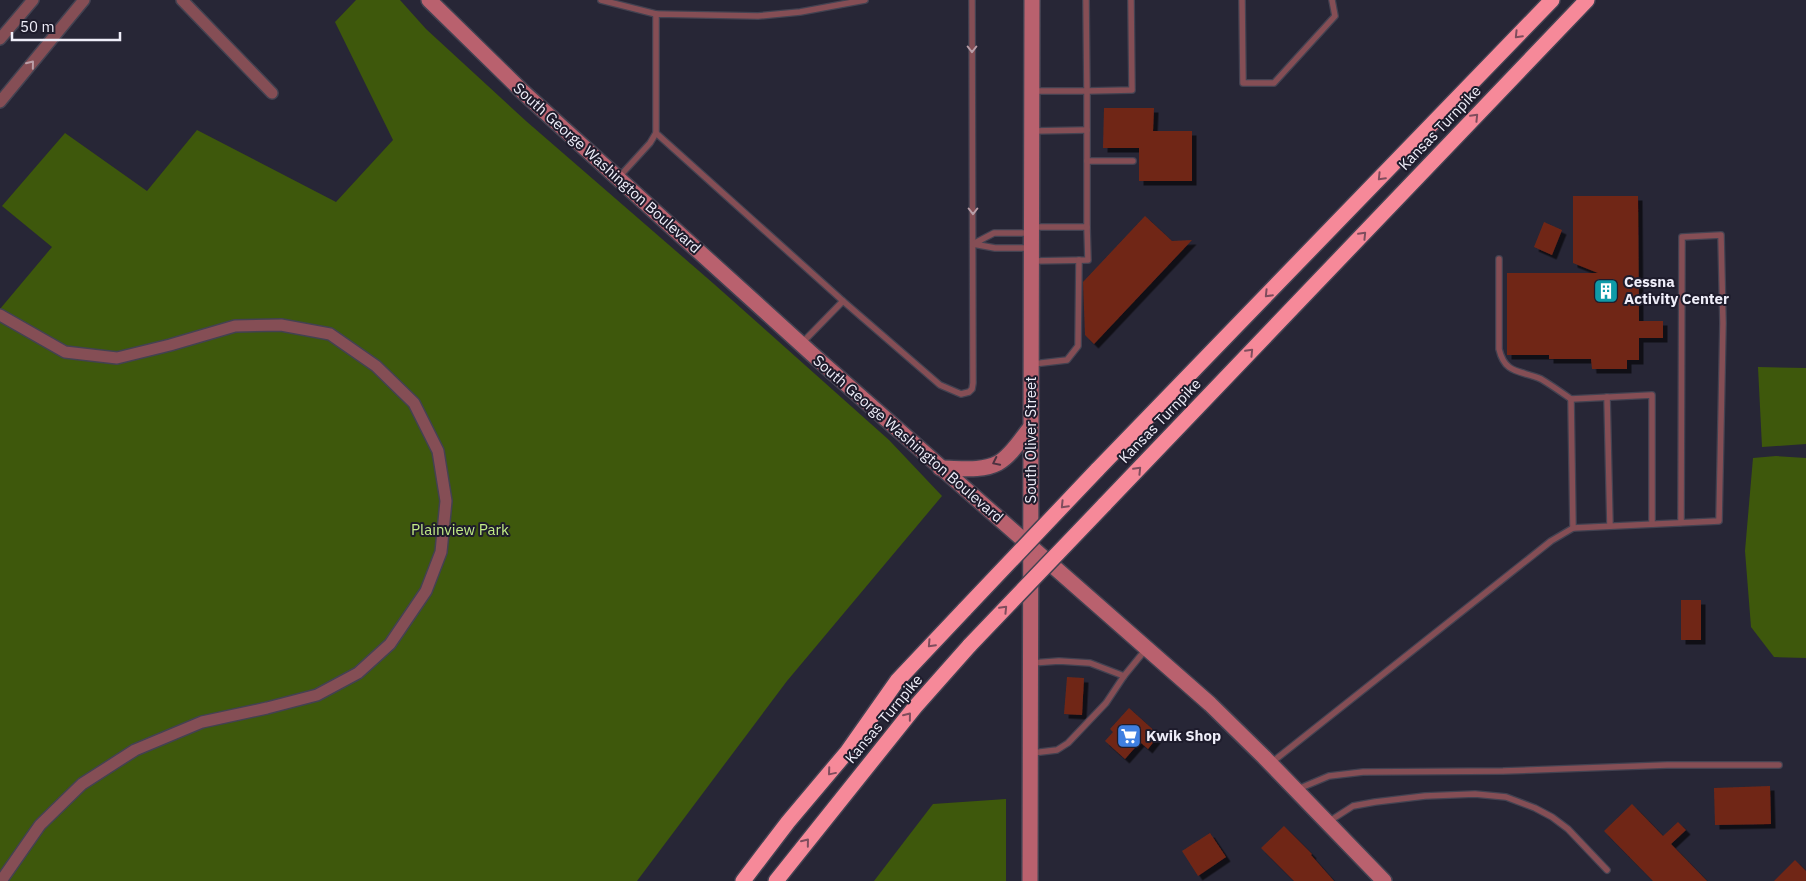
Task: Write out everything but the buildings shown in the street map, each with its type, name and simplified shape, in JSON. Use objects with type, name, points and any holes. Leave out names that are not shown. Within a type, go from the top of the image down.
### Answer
[{"type":"highway","name":"Kansas Turnpike","points":[[743,881],[847,752],[897,681],[1097,470],[1552,0]]},
{"type":"highway","name":"Kansas Turnpike","points":[[776,881],[916,706],[970,645],[1587,0]]},
{"type":"street","points":[[0,39],[33,0]]},
{"type":"street","points":[[0,102],[84,0]]},
{"type":"street","points":[[182,0],[272,93]]},
{"type":"street","name":"South George Washington Boulevard","points":[[429,0],[523,92],[801,345],[1210,704],[1384,881]]},
{"type":"street","name":"South Oliver Street","points":[[1030,881],[1032,0]]},
{"type":"street","points":[[0,315],[65,352],[117,358],[235,326],[282,325],[330,334],[376,366],[414,403],[438,451],[446,501],[441,552],[426,591],[390,644],[358,672],[317,695],[202,722],[135,750],[82,784],[52,813],[40,825],[1,881]]},
{"type":"street","points":[[940,468],[979,469],[998,463],[1008,455],[1030,428]]},
{"type":"lane","points":[[600,0],[656,14],[758,16],[800,12],[865,0]]},
{"type":"lane","points":[[656,133],[843,301],[940,384],[962,394],[969,392],[972,389],[973,383],[972,0]]},
{"type":"lane","points":[[973,244],[994,233],[1031,242],[1079,260],[1088,260],[1086,0]]},
{"type":"lane","points":[[1032,91],[1132,90],[1131,0]]},
{"type":"lane","points":[[1242,0],[1243,83],[1274,83],[1335,16],[1332,0]]},
{"type":"lane","points":[[618,179],[656,133],[656,14]]},
{"type":"lane","points":[[1032,131],[1087,130]]},
{"type":"lane","points":[[1087,161],[1132,161]]},
{"type":"lane","points":[[973,244],[995,248],[1031,242],[1087,227]]},
{"type":"lane","points":[[1271,764],[1551,541],[1573,528],[1610,526],[1681,523],[1719,521],[1723,323],[1721,235],[1682,236],[1681,523]]},
{"type":"lane","points":[[1499,259],[1499,349],[1502,360],[1511,369],[1541,380],[1571,399],[1652,396],[1652,524]]},
{"type":"lane","points":[[1031,364],[1067,360],[1078,346],[1079,260]]},
{"type":"lane","points":[[801,345],[843,301]]},
{"type":"lane","points":[[1607,397],[1610,526]]},
{"type":"lane","points":[[1571,399],[1573,528]]},
{"type":"lane","points":[[1030,753],[1057,750],[1068,743],[1106,702],[1147,648]]},
{"type":"lane","points":[[1030,663],[1060,661],[1090,663],[1124,676]]},
{"type":"lane","points":[[1296,790],[1329,776],[1363,772],[1503,771],[1667,765],[1779,765]]},
{"type":"lane","points":[[1328,822],[1353,806],[1375,802],[1425,796],[1475,794],[1506,797],[1536,808],[1552,817],[1568,829],[1607,870]]},
{"type":"green space","name":"Plainview Park","points":[[356,0],[400,0],[426,29],[526,121],[714,284],[889,440],[942,496],[787,681],[637,881],[0,881],[0,309],[52,247],[2,206],[65,133],[147,191],[197,130],[336,202],[393,140],[335,22]]},
{"type":"green space","points":[[1758,367],[1806,368],[1806,444],[1762,447]]},
{"type":"green space","points":[[1776,456],[1806,458],[1806,658],[1774,657],[1751,627],[1745,551],[1753,458]]},
{"type":"green space","points":[[1006,799],[1006,881],[874,881],[933,804]]},
{"type":"place","name":"Cessna Activity Center","points":[[1606,291]]},
{"type":"place","name":"Kwik Shop","points":[[1129,736]]}]
